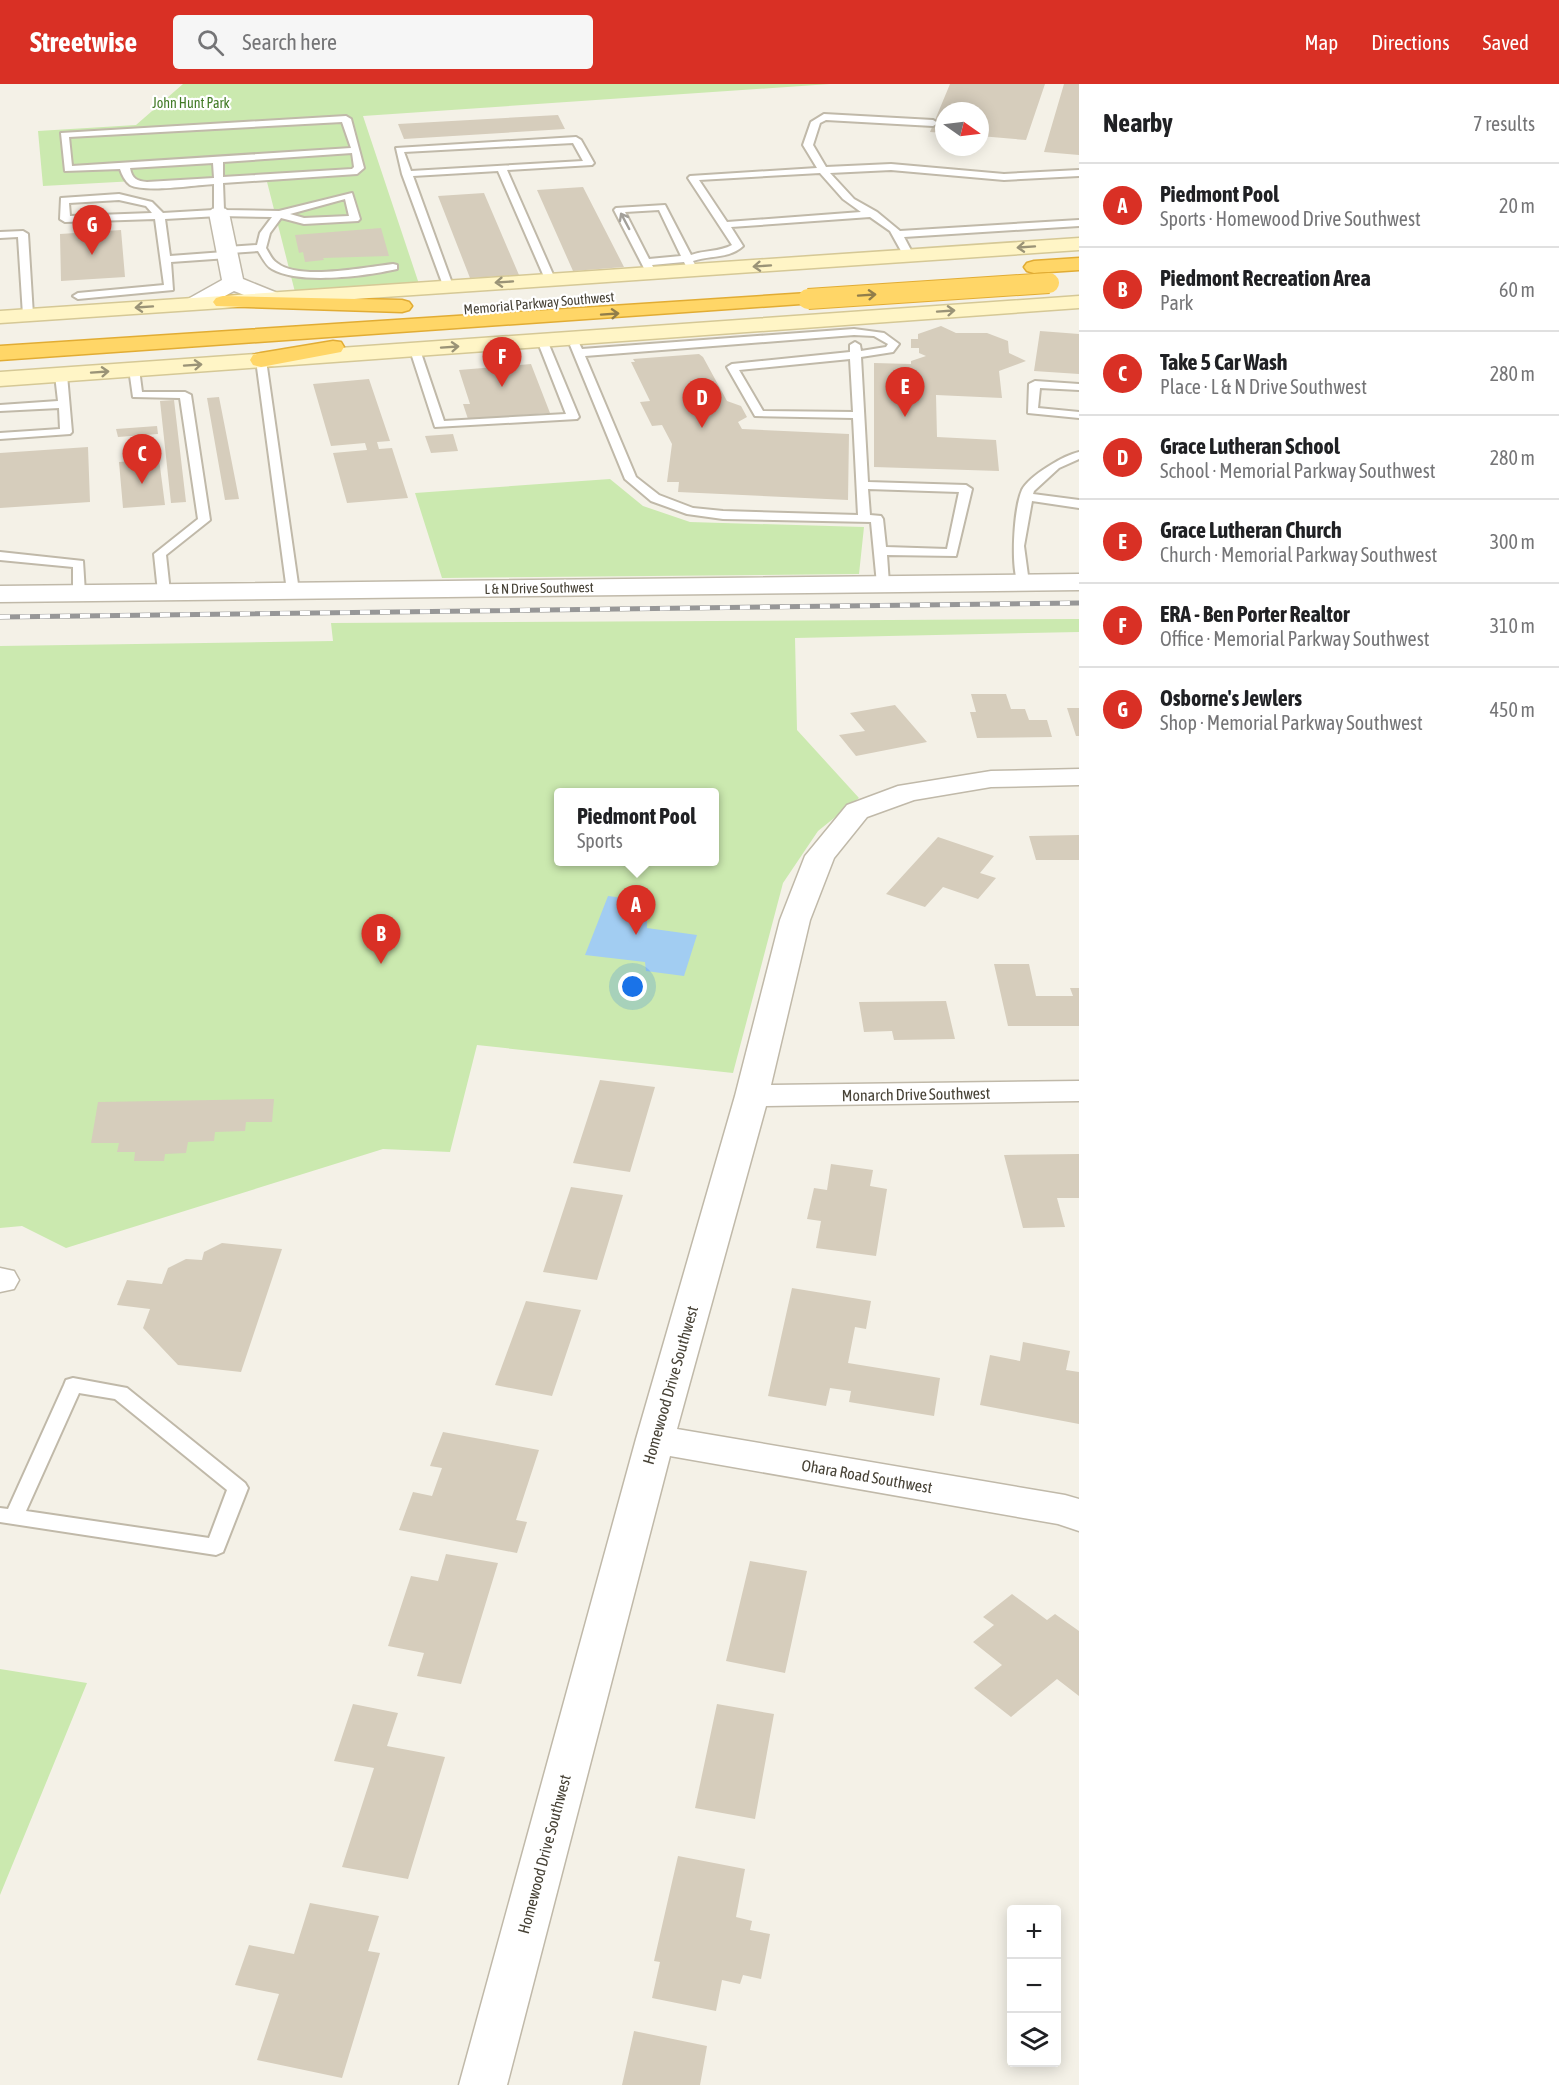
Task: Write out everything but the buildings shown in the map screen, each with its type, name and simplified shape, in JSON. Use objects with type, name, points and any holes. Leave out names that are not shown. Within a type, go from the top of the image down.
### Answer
[{"type":"highway","name":"Memorial Parkway Southwest","points":[[0,353],[334,329],[551,318],[1079,264]]},
{"type":"highway","name":"Memorial Parkway Southwest","points":[[0,341],[403,315],[530,303],[803,291],[1051,293],[1079,281]]},
{"type":"highway","points":[[228,292],[412,306],[530,303]]},
{"type":"highway","points":[[261,360],[355,344],[551,318]]},
{"type":"main road","points":[[0,317],[195,303],[228,292],[273,298],[550,279],[649,267],[820,261],[1079,244]]},
{"type":"main road","points":[[973,251],[951,266],[950,276],[960,286],[974,294],[994,298],[1051,293],[1079,302]]},
{"type":"main road","points":[[820,261],[869,266],[889,271],[902,280],[909,289],[909,299],[899,307],[858,322]]},
{"type":"main road","points":[[0,379],[542,340],[576,346],[718,350],[858,322],[1051,293]]},
{"type":"street","points":[[219,213],[227,253],[228,292]]},
{"type":"street","name":"L & N Drive Southwest","points":[[1,594],[1079,582]]},
{"type":"street","name":"Homewood Drive Southwest","points":[[483,2085],[655,1439],[752,1096],[795,920],[820,856],[857,811],[908,792],[991,779],[1079,777]]},
{"type":"street","name":"Monarch Drive Southwest","points":[[752,1096],[1079,1091]]},
{"type":"street","name":"Ohara Road Southwest","points":[[655,1439],[1065,1510],[1079,1516]]},
{"type":"lane","points":[[909,256],[899,234],[886,221],[844,196],[823,170],[808,145],[816,122],[824,117],[933,123]]},
{"type":"lane","points":[[70,183],[64,135],[346,119],[360,168],[354,171],[147,185],[134,183],[127,177],[124,165]]},
{"type":"lane","points":[[406,174],[589,163],[576,140],[399,150],[406,174],[448,286]]},
{"type":"lane","points":[[68,169],[356,150]]},
{"type":"lane","points":[[218,160],[219,213]]},
{"type":"lane","points":[[649,267],[619,210],[662,207],[691,265],[705,253],[728,252],[738,246],[693,178],[891,167],[1004,177],[1079,173]]},
{"type":"lane","points":[[501,168],[550,279]]},
{"type":"lane","points":[[78,296],[170,288],[160,216],[149,204],[119,197],[64,200],[65,219],[160,216],[219,213],[279,214],[304,221],[356,219],[349,195],[279,214],[265,233],[261,248]]},
{"type":"lane","points":[[723,225],[875,214]]},
{"type":"lane","points":[[899,234],[1079,223]]},
{"type":"lane","points":[[0,235],[23,234],[28,315]]},
{"type":"lane","points":[[166,259],[261,248]]},
{"type":"lane","points":[[261,248],[275,266],[307,274],[393,267]]},
{"type":"lane","points":[[718,350],[856,356],[889,350],[894,344],[888,338],[858,322],[856,356],[864,519]]},
{"type":"lane","points":[[415,350],[439,425],[573,417],[542,340]]},
{"type":"lane","points":[[576,346],[631,478],[655,498],[691,511],[723,515],[877,519],[883,584]]},
{"type":"lane","points":[[718,350],[759,414],[859,415]]},
{"type":"lane","points":[[261,360],[292,591]]},
{"type":"lane","points":[[134,369],[137,395],[185,395],[204,520],[160,554],[164,592]]},
{"type":"lane","points":[[0,436],[66,432],[60,375]]},
{"type":"lane","points":[[1079,387],[1035,384],[1032,411],[1079,415]]},
{"type":"lane","points":[[0,408],[64,404]]},
{"type":"lane","points":[[1023,583],[1018,546],[1028,490],[1055,466],[1079,455]]},
{"type":"lane","points":[[862,485],[966,489],[952,553],[880,551]]},
{"type":"lane","points":[[1027,497],[1079,504]]},
{"type":"lane","points":[[0,556],[21,561],[79,564],[79,593]]},
{"type":"lane","points":[[73,1385],[120,1393],[238,1488],[216,1547],[7,1516],[73,1385]]},
{"type":"green space","name":"John Hunt Park","points":[[183,84],[830,84],[363,116],[419,284],[295,292],[265,174],[43,186],[38,131],[136,125]]},
{"type":"green space","points":[[610,479],[643,506],[690,522],[864,527],[859,574],[442,578],[415,493]]},
{"type":"green space","points":[[1079,619],[1079,632],[795,638],[797,730],[859,798],[818,831],[783,883],[733,1073],[477,1045],[450,1152],[383,1149],[66,1248],[22,1226],[0,1228],[0,646],[333,641],[331,623]]},
{"type":"green space","points":[[0,1669],[87,1683],[0,1895]]},
{"type":"water","points":[[608,896],[647,901],[647,928],[697,935],[684,976],[646,971],[645,962],[585,955]]},
{"type":"railway","points":[[0,617],[1079,603]]},
{"type":"place","name":"Osborne's Jewlers","points":[[92,255]]},
{"type":"place","name":"ERA - Ben Porter Realtor","points":[[502,387]]},
{"type":"place","name":"Grace Lutheran Church","points":[[905,417]]},
{"type":"place","name":"Grace Lutheran School","points":[[702,428]]},
{"type":"place","name":"Take 5 Car Wash","points":[[142,484]]},
{"type":"place","name":"Piedmont Pool","points":[[636,935]]},
{"type":"place","name":"Piedmont Recreation Area","points":[[381,964]]}]
